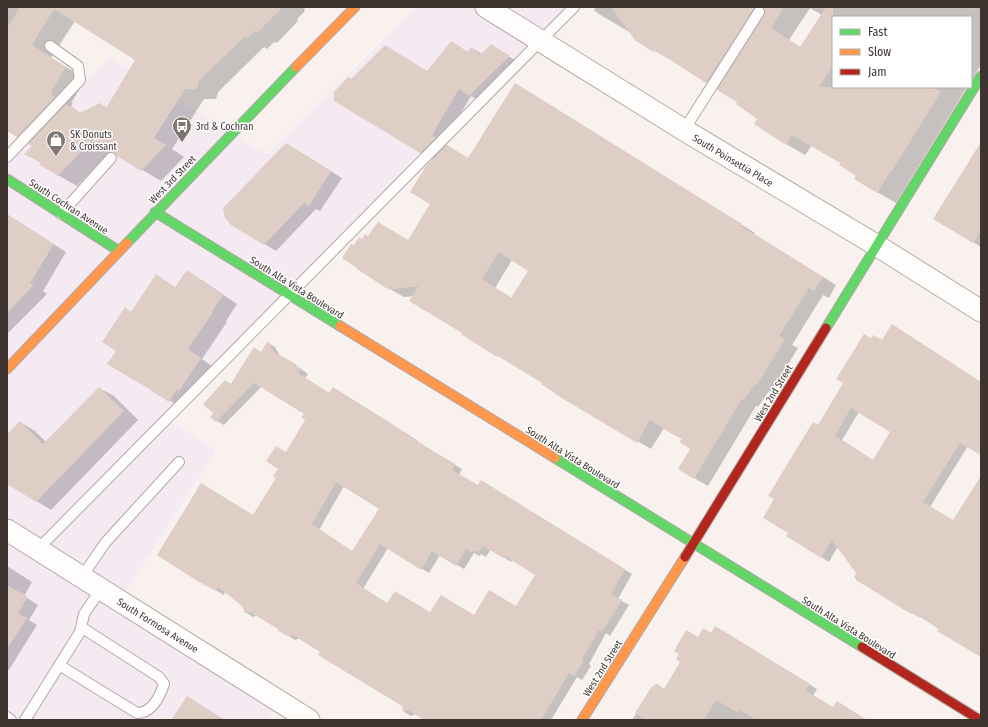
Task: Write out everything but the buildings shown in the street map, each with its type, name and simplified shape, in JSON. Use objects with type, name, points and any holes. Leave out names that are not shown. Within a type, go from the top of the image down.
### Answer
[{"type":"street","name":"West 3rd Street","points":[[7,369],[155,212],[355,7]]},
{"type":"street","name":"South Poinsettia Place","points":[[486,7],[684,130],[981,310]]},
{"type":"street","name":"West 2nd Street","points":[[582,720],[694,544],[981,76]]},
{"type":"street","name":"South Cochran Avenue","points":[[7,178],[119,251]]},
{"type":"street","name":"South Alta Vista Boulevard","points":[[155,212],[980,720]]},
{"type":"street","name":"South Formosa Avenue","points":[[7,530],[309,720]]},
{"type":"lane","points":[[38,549],[574,7]]},
{"type":"lane","points":[[684,130],[759,12]]},
{"type":"lane","points":[[7,157],[80,80],[78,66],[50,46]]},
{"type":"lane","points":[[61,214],[111,158]]},
{"type":"lane","points":[[82,577],[105,543],[179,462]]},
{"type":"lane","points":[[25,720],[80,632],[84,614],[101,588]]},
{"type":"lane","points":[[59,665],[138,714],[150,710],[162,691],[164,684],[160,677],[81,627]]},
{"type":"lane","points":[[7,717],[11,720]]},
{"type":"shaded area","points":[[417,7],[575,7],[169,420],[216,450],[124,595],[283,695],[267,720],[7,720],[7,164],[110,57],[267,155]]},
{"type":"traffic: fast","points":[[127,243],[296,67]]},
{"type":"traffic: fast","points":[[826,328],[981,76]]},
{"type":"traffic: fast","points":[[7,179],[119,251]]},
{"type":"traffic: fast","points":[[155,212],[340,326]]},
{"type":"traffic: fast","points":[[555,458],[862,647]]},
{"type":"traffic: slow","points":[[296,67],[355,7]]},
{"type":"traffic: slow","points":[[7,369],[127,243]]},
{"type":"traffic: slow","points":[[340,326],[555,458]]},
{"type":"traffic: slow","points":[[582,720],[685,557]]},
{"type":"traffic: jam","points":[[685,557],[826,328]]},
{"type":"traffic: jam","points":[[862,647],[980,720]]},
{"type":"place","name":"3rd & Cochran","points":[[182,143]]},
{"type":"place","name":"SK Donuts & Croissant","points":[[56,157]]}]
